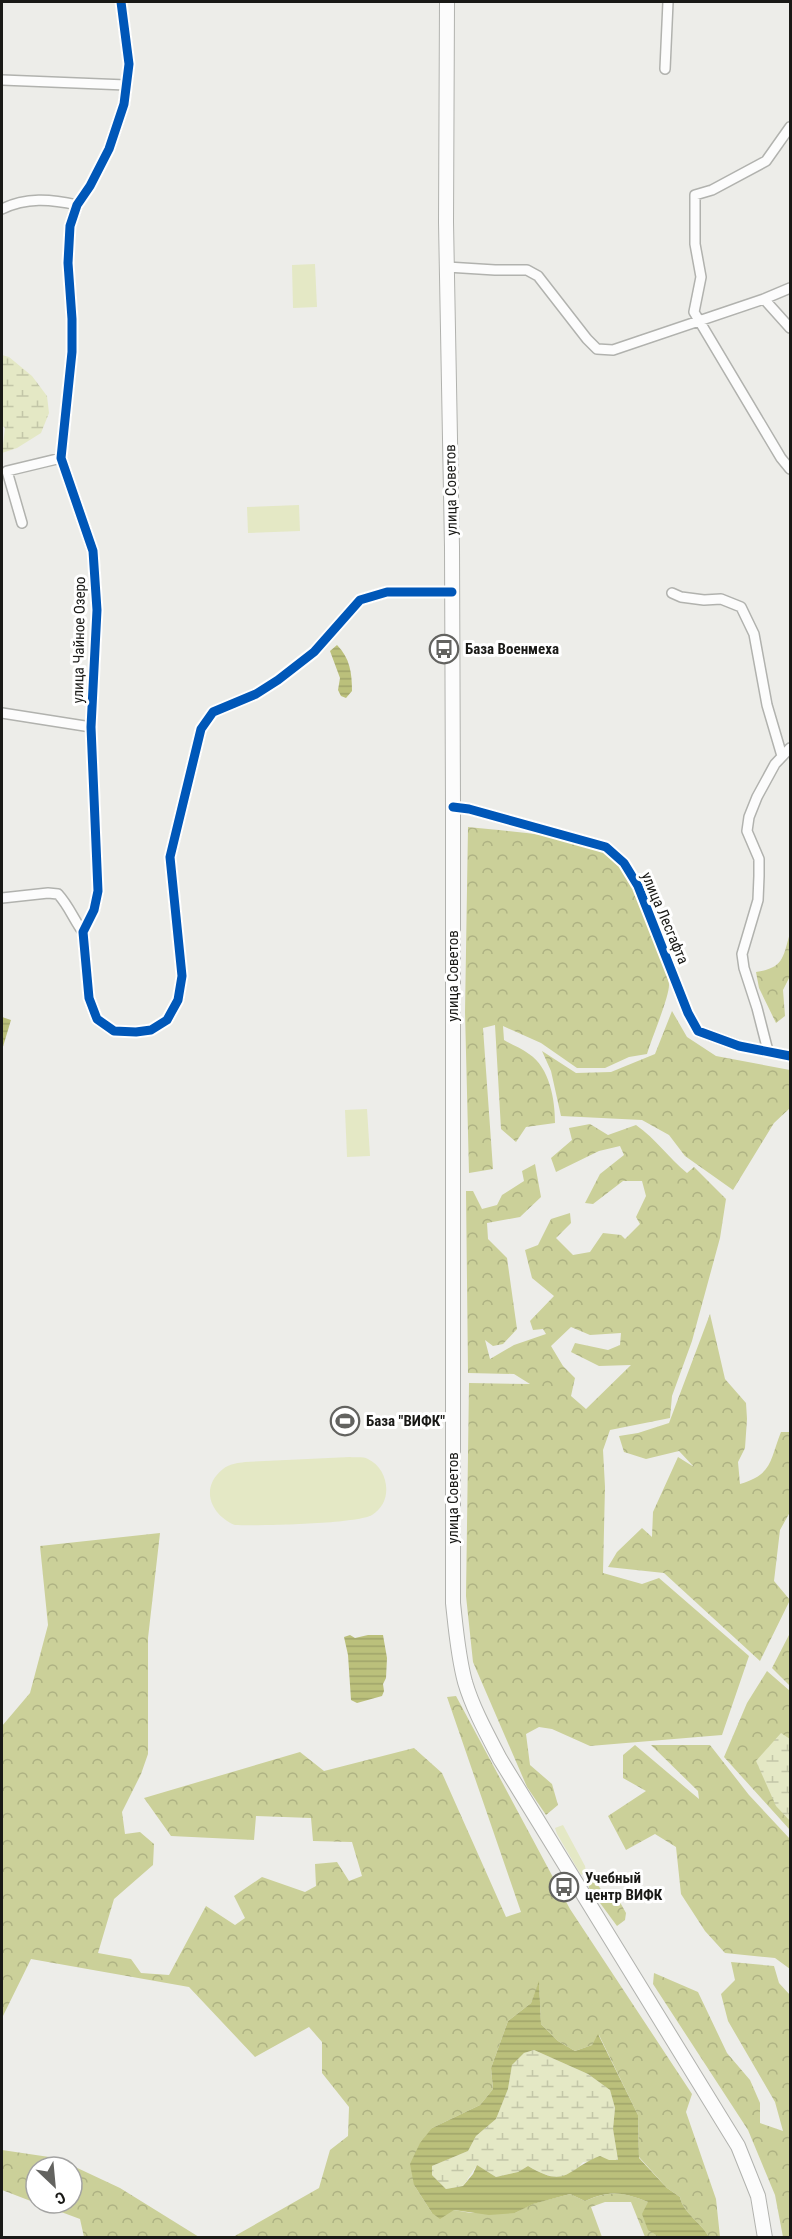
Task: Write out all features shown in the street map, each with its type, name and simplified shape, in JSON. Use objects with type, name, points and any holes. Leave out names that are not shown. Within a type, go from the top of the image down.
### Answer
[{"type":"main road","name":"улица Советов","points":[[447,2],[447,267],[453,807],[453,1603],[457,1647],[465,1683],[486,1734],[517,1788],[734,2137],[758,2196],[765,2238]]},
{"type":"street","name":"улица Чайное Озеро","points":[[83,933],[94,910],[98,891],[91,727],[97,610],[93,551],[61,458],[72,352],[68,263],[69,226],[77,205],[90,186],[109,149],[123,104],[129,64],[121,2]]},
{"type":"street","points":[[665,69],[668,2]]},
{"type":"street","points":[[2,80],[126,85]]},
{"type":"street","points":[[790,127],[766,161],[712,190],[695,195],[694,244],[701,277],[694,312],[698,322],[780,458],[790,469]]},
{"type":"street","points":[[2,209],[27,201],[53,200],[77,205]]},
{"type":"street","points":[[447,267],[527,270],[538,276],[586,339],[597,349],[613,350],[790,288]]},
{"type":"street","points":[[764,299],[790,328]]},
{"type":"street","points":[[22,523],[7,471],[61,458]]},
{"type":"street","points":[[2,898],[48,893],[58,894],[67,904],[83,933],[88,998],[97,1019],[114,1031],[136,1032],[151,1030],[167,1020],[178,1000],[182,976],[170,857],[201,729],[213,712],[256,694],[305,659],[360,600],[387,592],[452,592]]},
{"type":"street","points":[[672,593],[681,597],[704,600],[721,599],[741,607],[754,634],[767,705],[782,756]]},
{"type":"street","points":[[2,713],[91,727]]},
{"type":"street","points":[[768,1051],[742,954],[758,900],[759,876],[759,859],[747,831],[749,817],[775,764],[790,748]]},
{"type":"street","name":"улица Лесгафта","points":[[453,807],[469,809],[606,847],[624,863],[638,886],[688,1013],[698,1030],[739,1046],[790,1056]]},
{"type":"green space","points":[[315,264],[317,307],[293,308],[292,265]]},
{"type":"green space","points":[[2,355],[9,357],[32,376],[47,396],[49,413],[41,433],[17,448],[2,453],[5,428],[2,425]]},
{"type":"green space","points":[[299,505],[300,531],[248,533],[247,507]]},
{"type":"green space","points":[[468,827],[561,838],[611,856],[627,877],[646,916],[662,957],[669,984],[664,1007],[647,1054],[629,1057],[605,1068],[577,1068],[541,1043],[503,1026],[504,1040],[529,1054],[542,1067],[550,1085],[554,1104],[555,1123],[526,1127],[516,1142],[501,1129],[495,1025],[483,1028],[493,1169],[469,1173],[465,1012]]},
{"type":"green space","points":[[790,933],[790,976],[783,990],[785,1016],[776,1023],[759,988],[756,972],[772,968],[781,960]]},
{"type":"green space","points":[[672,1011],[687,1037],[716,1056],[790,1070],[790,1108],[774,1123],[733,1190],[685,1156],[669,1135],[642,1120],[561,1116],[551,1071],[542,1051],[576,1073],[611,1072],[655,1054]]},
{"type":"green space","points":[[367,1109],[370,1156],[347,1157],[345,1110]]},
{"type":"green space","points":[[590,1124],[608,1135],[636,1125],[687,1173],[694,1167],[726,1199],[720,1238],[692,1341],[672,1396],[670,1418],[610,1430],[603,1450],[605,1487],[603,1573],[642,1584],[659,1578],[749,1656],[722,1735],[590,1746],[552,1729],[539,1727],[526,1734],[530,1765],[552,1784],[558,1805],[546,1815],[527,1787],[473,1662],[466,1596],[469,1383],[530,1384],[514,1374],[468,1373],[466,1191],[473,1191],[482,1209],[497,1205],[502,1195],[524,1181],[522,1171],[535,1164],[541,1197],[520,1217],[487,1223],[488,1239],[507,1258],[517,1329],[503,1344],[493,1346],[485,1340],[490,1359],[514,1345],[546,1334],[543,1329],[533,1330],[530,1321],[554,1296],[532,1278],[525,1250],[538,1245],[551,1219],[570,1213],[571,1223],[556,1238],[573,1255],[590,1252],[603,1233],[621,1235],[625,1239],[640,1224],[636,1217],[646,1196],[642,1181],[623,1181],[593,1204],[585,1203],[600,1174],[624,1155],[620,1146],[599,1151],[556,1172],[551,1158],[572,1140],[569,1128]],"holes":[[[571,1327],[590,1335],[621,1333],[620,1345],[608,1350],[575,1343],[571,1352],[599,1366],[631,1365],[586,1409],[571,1396],[575,1378],[563,1366],[551,1346]]]},
{"type":"green space","points":[[710,1314],[725,1379],[746,1403],[745,1448],[738,1462],[740,1484],[765,1471],[781,1432],[790,1432],[790,1512],[780,1530],[774,1581],[790,1600],[760,1661],[664,1573],[608,1567],[617,1552],[642,1528],[652,1537],[653,1512],[678,1457],[694,1467],[679,1451],[646,1459],[624,1452],[619,1436],[638,1433],[669,1423]]},
{"type":"green space","points":[[366,1458],[375,1464],[381,1470],[386,1486],[384,1502],[379,1509],[363,1518],[306,1524],[235,1525],[220,1515],[211,1500],[211,1484],[223,1469],[231,1465],[245,1462]]},
{"type":"green space","points":[[160,1533],[148,1638],[148,1754],[122,1812],[125,1834],[140,1832],[154,1844],[153,1865],[114,1899],[98,1953],[131,1959],[141,1973],[169,1975],[206,1906],[235,1925],[245,1918],[234,1896],[262,1877],[305,1892],[316,1886],[315,1864],[337,1862],[349,1881],[362,1876],[352,1842],[313,1841],[311,1818],[256,1816],[254,1840],[171,1836],[144,1798],[300,1752],[324,1771],[414,1748],[442,1773],[506,1917],[521,1912],[447,1697],[456,1696],[570,1909],[692,2094],[686,2112],[716,2199],[720,2237],[709,2237],[688,2213],[680,2197],[667,2188],[639,2157],[638,2115],[599,2035],[592,2045],[575,2051],[558,2041],[541,2024],[539,1983],[531,2003],[508,2021],[491,2068],[493,2089],[480,2105],[432,2128],[414,2185],[432,2213],[454,2210],[471,2213],[515,2213],[532,2204],[570,2194],[585,2201],[603,2195],[624,2194],[648,2202],[660,2237],[645,2237],[631,2202],[605,2202],[591,2207],[602,2237],[233,2237],[319,2188],[330,2150],[348,2136],[349,2107],[322,2073],[322,2042],[309,2027],[255,2057],[189,1987],[31,1959],[2,2018],[2,1726],[30,1693],[48,1625],[40,1546]]},
{"type":"green space","points":[[790,1633],[790,1686],[772,1668]]},
{"type":"green space","points":[[767,1671],[790,1691],[790,1830],[724,1757],[747,1703]]},
{"type":"green space","points":[[781,1733],[790,1739],[790,1821],[776,1806],[756,1761]]},
{"type":"green space","points":[[635,1745],[699,1799],[698,1791],[651,1745],[710,1745],[749,1795],[790,1839],[790,1969],[775,1958],[725,1953],[705,1931],[681,1894],[676,1847],[655,1834],[626,1850],[608,1816],[646,1791],[623,1778],[623,1755]]},
{"type":"green space","points":[[563,1825],[585,1866],[586,1872],[581,1875],[557,1834],[555,1828]]},
{"type":"green space","points":[[594,1880],[606,1896],[616,1895],[626,1913],[625,1920],[617,1926],[589,1888],[588,1883]]},
{"type":"green space","points":[[731,1962],[774,1966],[779,1983],[790,1995],[790,2237],[783,2237],[775,2195],[748,2130],[653,1984],[654,1973],[698,1992],[727,2053],[750,2080],[760,2103],[760,2123],[783,2131],[775,2102],[728,2021],[721,1994],[735,1980]]},
{"type":"green space","points":[[534,2050],[588,2074],[610,2090],[615,2108],[613,2129],[618,2161],[583,2162],[570,2173],[557,2177],[544,2174],[528,2166],[518,2172],[496,2177],[477,2165],[463,2186],[446,2189],[432,2175],[432,2166],[468,2151],[476,2136],[496,2119],[508,2089],[512,2065],[524,2053]]},
{"type":"green space","points":[[2,2150],[36,2155],[24,2155],[24,2198],[2,2190]]},
{"type":"green space","points":[[84,2171],[120,2188],[199,2237],[84,2237],[80,2219],[69,2215],[84,2215]]},
{"type":"shaded area","points":[[337,645],[345,655],[351,672],[352,691],[346,698],[341,696],[338,690],[340,678],[330,651]]},
{"type":"shaded area","points":[[2,1017],[11,1020],[2,1050]]},
{"type":"shaded area","points":[[350,1635],[355,1638],[383,1635],[387,1658],[382,1696],[357,1703],[351,1700],[348,1655],[344,1637]]},
{"type":"shaded area","points":[[539,1981],[541,2024],[558,2041],[575,2051],[592,2045],[598,2034],[638,2115],[639,2158],[667,2188],[680,2197],[688,2213],[709,2237],[660,2237],[648,2230],[642,2214],[648,2202],[616,2194],[602,2195],[585,2201],[570,2194],[533,2204],[515,2213],[489,2215],[454,2210],[440,2219],[432,2213],[414,2185],[410,2164],[420,2143],[432,2128],[480,2105],[493,2089],[491,2068],[508,2021],[531,2003]],"holes":[[[534,2050],[588,2074],[610,2090],[615,2108],[613,2129],[618,2160],[609,2160],[600,2156],[560,2177],[541,2173],[528,2166],[518,2172],[496,2177],[477,2165],[463,2186],[446,2189],[432,2175],[432,2166],[468,2151],[476,2136],[496,2119],[508,2089],[512,2065],[524,2053]]]},
{"type":"cycle path","points":[[121,2],[129,64],[124,104],[109,149],[90,186],[77,205],[70,226],[68,263],[72,352],[61,458],[93,551],[97,610],[91,727],[98,891],[94,910],[83,932],[89,998],[97,1019],[114,1031],[151,1030],[167,1020],[178,1000],[182,976],[170,857],[201,729],[213,712],[256,694],[278,680],[314,652],[360,600],[387,592],[452,592]]},
{"type":"cycle path","points":[[453,807],[469,809],[606,847],[624,863],[638,886],[688,1013],[698,1031],[739,1046],[790,1056]]},
{"type":"place","name":"База Военмеха","points":[[444,649]]},
{"type":"place","name":"База \"ВИФК\"","points":[[345,1421]]},
{"type":"place","name":"Учебный центр ВИФК","points":[[564,1887]]}]
